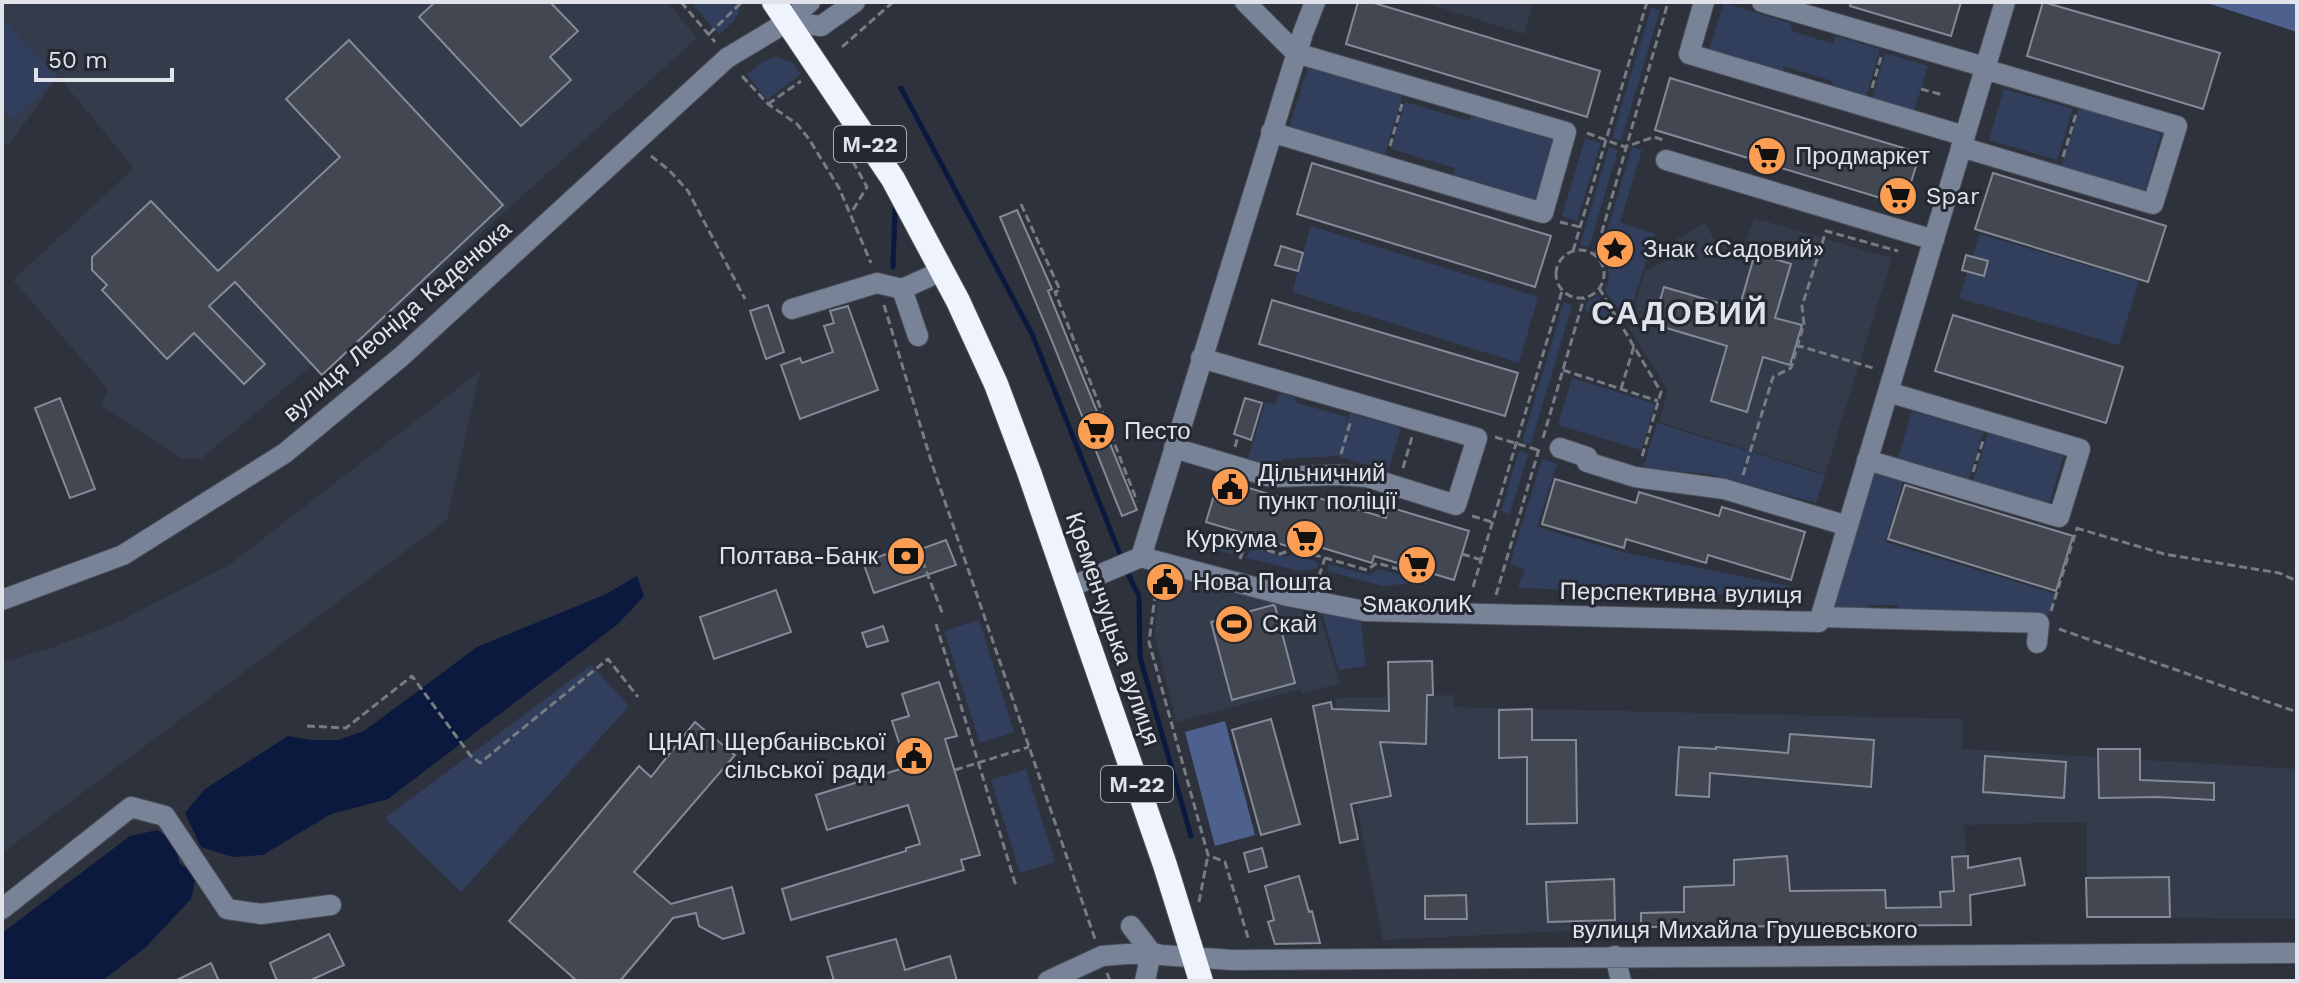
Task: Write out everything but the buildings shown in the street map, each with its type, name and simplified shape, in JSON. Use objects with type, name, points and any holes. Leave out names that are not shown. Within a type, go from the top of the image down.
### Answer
[{"type":"highway","name":"М-22","points":[[781,12],[893,179],[942,271]]},
{"type":"highway","name":"Кременчуцька вулиця","points":[[942,271],[996,384],[1029,472],[1165,865],[1197,970]]},
{"type":"street","name":"вулиця Леоніда Каденюка","points":[[2,600],[123,555],[285,453],[402,356],[727,58],[781,12],[810,2]]},
{"type":"street","points":[[1245,2],[1296,53],[1566,132],[1543,213],[1271,132]]},
{"type":"street","points":[[1068,588],[1141,557],[1271,132],[1315,2]]},
{"type":"street","points":[[1704,2],[1689,54],[1866,107],[2057,176],[2153,204],[2177,126],[1762,2]]},
{"type":"street","name":"Перспективна вулиця","points":[[1141,557],[1288,596],[1374,611],[1819,622],[2005,2]]},
{"type":"street","points":[[781,12],[821,26],[852,5]]},
{"type":"street","points":[[1666,160],[1934,240]]},
{"type":"street","points":[[792,309],[877,283],[902,289],[942,271]]},
{"type":"street","points":[[902,289],[918,336]]},
{"type":"street","points":[[1174,448],[1271,477],[1367,477],[1456,505],[1477,438],[1201,358]]},
{"type":"street","points":[[1867,460],[2059,517],[2080,449],[1888,392]]},
{"type":"street","points":[[1560,448],[1587,457],[1587,462],[1635,477],[1737,493],[1848,526]]},
{"type":"street","points":[[1821,617],[2039,623],[2042,634]]},
{"type":"street","points":[[2,909],[131,807],[165,816],[227,909],[261,914],[331,905]]},
{"type":"street","points":[[1131,926],[1151,952],[1145,981]]},
{"type":"street","name":"вулиця Михайла Грушевського","points":[[1102,956],[1151,952],[1197,970],[1263,960],[2297,953]]},
{"type":"street","points":[[1048,981],[1102,956]]},
{"type":"street","points":[[1615,956],[1621,981]]},
{"type":"path","points":[[681,2],[715,42]]},
{"type":"path","points":[[709,34],[742,2]]},
{"type":"path","points":[[842,47],[893,2]]},
{"type":"path","points":[[1573,251],[1647,2]]},
{"type":"path","points":[[1595,256],[1668,2]]},
{"type":"path","points":[[1866,107],[1887,39]]},
{"type":"path","points":[[742,76],[768,104],[797,124],[809,139],[851,213],[877,283],[932,464],[1102,956]]},
{"type":"path","points":[[768,104],[800,81]]},
{"type":"path","points":[[1384,166],[1408,86]]},
{"type":"path","points":[[1921,89],[1943,95]]},
{"type":"path","points":[[2057,176],[2072,118],[2081,97]]},
{"type":"path","points":[[1587,133],[1625,147]]},
{"type":"path","points":[[635,144],[669,170],[688,191],[745,299]]},
{"type":"path","points":[[845,147],[867,187],[851,213]]},
{"type":"path","points":[[1021,204],[1060,290],[1055,292],[1143,515],[1151,524]]},
{"type":"path","points":[[1560,222],[1580,228]]},
{"type":"path","points":[[1737,493],[1773,377],[1791,368],[1804,324],[1802,306],[1826,231],[1906,253]]},
{"type":"path","points":[[1573,251],[1584,251],[1595,256],[1604,275],[1599,288],[1584,298],[1572,297],[1562,291],[1557,281],[1557,265],[1563,257],[1573,251]]},
{"type":"path","points":[[1599,288],[1661,392],[1635,477]]},
{"type":"path","points":[[1473,587],[1562,291]]},
{"type":"path","points":[[1494,615],[1497,591],[1584,298]]},
{"type":"path","points":[[1797,345],[1873,368]]},
{"type":"path","points":[[1621,389],[1634,346]]},
{"type":"path","points":[[1563,370],[1659,401]]},
{"type":"path","points":[[1338,475],[1356,402]]},
{"type":"path","points":[[1398,487],[1418,420]]},
{"type":"path","points":[[1967,491],[1988,423]]},
{"type":"path","points":[[1477,438],[1479,432],[1539,450]]},
{"type":"path","points":[[2059,517],[2057,523],[2164,554],[2279,573],[2297,581]]},
{"type":"path","points":[[2051,611],[2077,528]]},
{"type":"path","points":[[1188,545],[1210,534],[1280,554],[1294,549],[1367,570],[1377,563],[1412,573],[1426,583]]},
{"type":"path","points":[[1240,559],[1245,544]]},
{"type":"path","points":[[918,549],[943,615]]},
{"type":"path","points":[[1462,554],[1482,560]]},
{"type":"path","points":[[1319,576],[1325,558]]},
{"type":"path","points":[[1163,563],[1152,607],[1149,642],[1208,855],[1199,905]]},
{"type":"path","points":[[936,624],[1016,886]]},
{"type":"path","points":[[2042,634],[2134,657],[2297,712]]},
{"type":"path","points":[[307,726],[346,728],[412,676],[461,744],[480,763],[608,659],[638,697]]},
{"type":"path","points":[[955,770],[1029,747]]},
{"type":"path","points":[[1208,855],[1225,862],[1250,945]]},
{"type":"shaded area","points":[[2,2],[667,2],[697,38],[322,377],[311,366],[201,459],[181,458],[101,406],[108,389],[13,280],[134,168],[58,76],[9,145],[2,143]]},
{"type":"shaded area","points":[[691,2],[739,2],[740,7],[734,20],[719,35]]},
{"type":"shaded area","points":[[1422,2],[1533,2],[1524,34]]},
{"type":"shaded area","points":[[2204,2],[2297,2],[2297,32]]},
{"type":"shaded area","points":[[1724,3],[1790,23],[1792,31],[1833,44],[1836,36],[1880,49],[1866,97],[1834,87],[1832,81],[1783,66],[1784,73],[1709,50]]},
{"type":"shaded area","points":[[1651,8],[1660,10],[1621,141],[1612,138]]},
{"type":"shaded area","points":[[2,18],[58,76],[13,120],[2,109]]},
{"type":"shaded area","points":[[1885,53],[1928,66],[1914,111],[1872,98]]},
{"type":"shaded area","points":[[776,57],[793,63],[801,74],[767,100],[747,74],[762,62]]},
{"type":"shaded area","points":[[1308,67],[1403,94],[1384,157],[1291,128]]},
{"type":"shaded area","points":[[2004,89],[2073,109],[2057,160],[1989,140]]},
{"type":"shaded area","points":[[1405,102],[1469,121],[1471,114],[1555,139],[1538,199],[1536,201],[1453,177],[1455,168],[1391,149]]},
{"type":"shaded area","points":[[2079,107],[2161,134],[2146,188],[2140,191],[2061,168]]},
{"type":"shaded area","points":[[1585,138],[1601,143],[1577,221],[1562,216]]},
{"type":"shaded area","points":[[1609,147],[1618,150],[1589,247],[1580,245]]},
{"type":"shaded area","points":[[1632,147],[1642,150],[1620,222],[1655,234],[1627,321],[1605,291],[1608,272],[1600,255]]},
{"type":"shaded area","points":[[1754,218],[1892,258],[1825,474],[1659,422],[1668,391],[1628,326],[1645,271],[1684,252],[1677,239],[1705,223],[1715,241],[1743,249]]},
{"type":"shaded area","points":[[1311,226],[1538,297],[1519,363],[1292,292]]},
{"type":"shaded area","points":[[1980,234],[2139,281],[2119,345],[1959,298]]},
{"type":"shaded area","points":[[1598,296],[1614,320],[1585,311],[1587,302]]},
{"type":"shaded area","points":[[1564,302],[1572,305],[1531,444],[1522,442]]},
{"type":"shaded area","points":[[480,371],[447,520],[2,853],[2,662],[51,648],[114,624],[229,565]]},
{"type":"shaded area","points":[[1572,378],[1655,404],[1641,450],[1558,425]]},
{"type":"shaded area","points":[[1279,393],[1294,397],[1297,403],[1347,417],[1345,427],[1350,413],[1401,428],[1388,471],[1337,456],[1283,459],[1277,468],[1248,459],[1265,402],[1275,405]]},
{"type":"shaded area","points":[[1912,411],[1983,432],[1969,479],[1898,458]]},
{"type":"shaded area","points":[[1657,423],[1825,475],[1816,503],[1709,474],[1643,468]]},
{"type":"shaded area","points":[[1988,432],[2063,456],[2048,504],[1973,482]]},
{"type":"shaded area","points":[[1519,451],[1528,454],[1510,514],[1501,511]]},
{"type":"shaded area","points":[[1542,459],[1557,464],[1537,527],[1622,552],[1789,586],[1786,596],[1518,588],[1525,569],[1510,564]]},
{"type":"shaded area","points":[[1872,472],[1905,476],[1885,542],[2056,594],[2049,615],[1899,611],[1898,605],[1869,605],[1868,610],[1837,608],[1833,602]]},
{"type":"shaded area","points":[[1212,537],[1243,545],[1239,556],[1198,545]]},
{"type":"shaded area","points":[[1250,548],[1286,557],[1293,554],[1317,562],[1318,568],[1299,571],[1247,558]]},
{"type":"shaded area","points":[[1328,564],[1369,575],[1380,569],[1413,578],[1412,583],[1383,586],[1327,571]]},
{"type":"shaded area","points":[[1163,572],[1301,608],[1304,615],[1319,615],[1340,683],[1302,694],[1300,689],[1177,722],[1155,638],[1157,596]]},
{"type":"shaded area","points":[[637,576],[644,596],[618,624],[388,799],[331,814],[263,855],[233,857],[201,847],[185,813],[205,789],[288,736],[338,740],[364,731],[477,647],[604,595]]},
{"type":"shaded area","points":[[1322,613],[1360,617],[1366,666],[1339,670]]},
{"type":"shaded area","points":[[979,620],[1014,732],[980,743],[944,631]]},
{"type":"shaded area","points":[[591,665],[629,706],[461,892],[385,818]]},
{"type":"shaded area","points":[[1454,695],[1454,707],[1963,719],[1962,749],[2297,769],[2297,919],[2087,917],[2087,822],[1964,825],[1971,925],[1629,928],[1383,940],[1335,698]]},
{"type":"shaded area","points":[[1225,721],[1255,835],[1215,846],[1185,732]]},
{"type":"shaded area","points":[[1026,769],[1055,862],[1020,873],[991,780]]},
{"type":"shaded area","points":[[157,830],[177,842],[179,863],[196,876],[191,899],[146,947],[102,981],[2,981],[2,933],[130,836]]},
{"type":"waterway","points":[[901,88],[1032,334],[1120,554]]},
{"type":"waterway","points":[[893,267],[895,209]]},
{"type":"waterway","points":[[1126,570],[1139,596],[1140,657],[1191,836]]},
{"type":"place","name":"Продмаркет","points":[[1767,156]]},
{"type":"place","name":"Spar","points":[[1898,196]]},
{"type":"place","name":"Знак «Садовий»","points":[[1615,249]]},
{"type":"place","name":"Песто","points":[[1096,431]]},
{"type":"place","name":"Дільничний пункт поліції","points":[[1230,487]]},
{"type":"place","name":"Куркума","points":[[1305,539]]},
{"type":"place","name":"Полтава-Банк","points":[[906,556]]},
{"type":"place","name":"SмаколиК","points":[[1417,565]]},
{"type":"place","name":"Нова Пошта","points":[[1165,582]]},
{"type":"place","name":"Скай","points":[[1234,624]]},
{"type":"place","name":"ЦНАП Щербанівської сільської ради","points":[[914,756]]},
{"type":"district","name":"САДОВИЙ","points":[[1680,313]]}]
